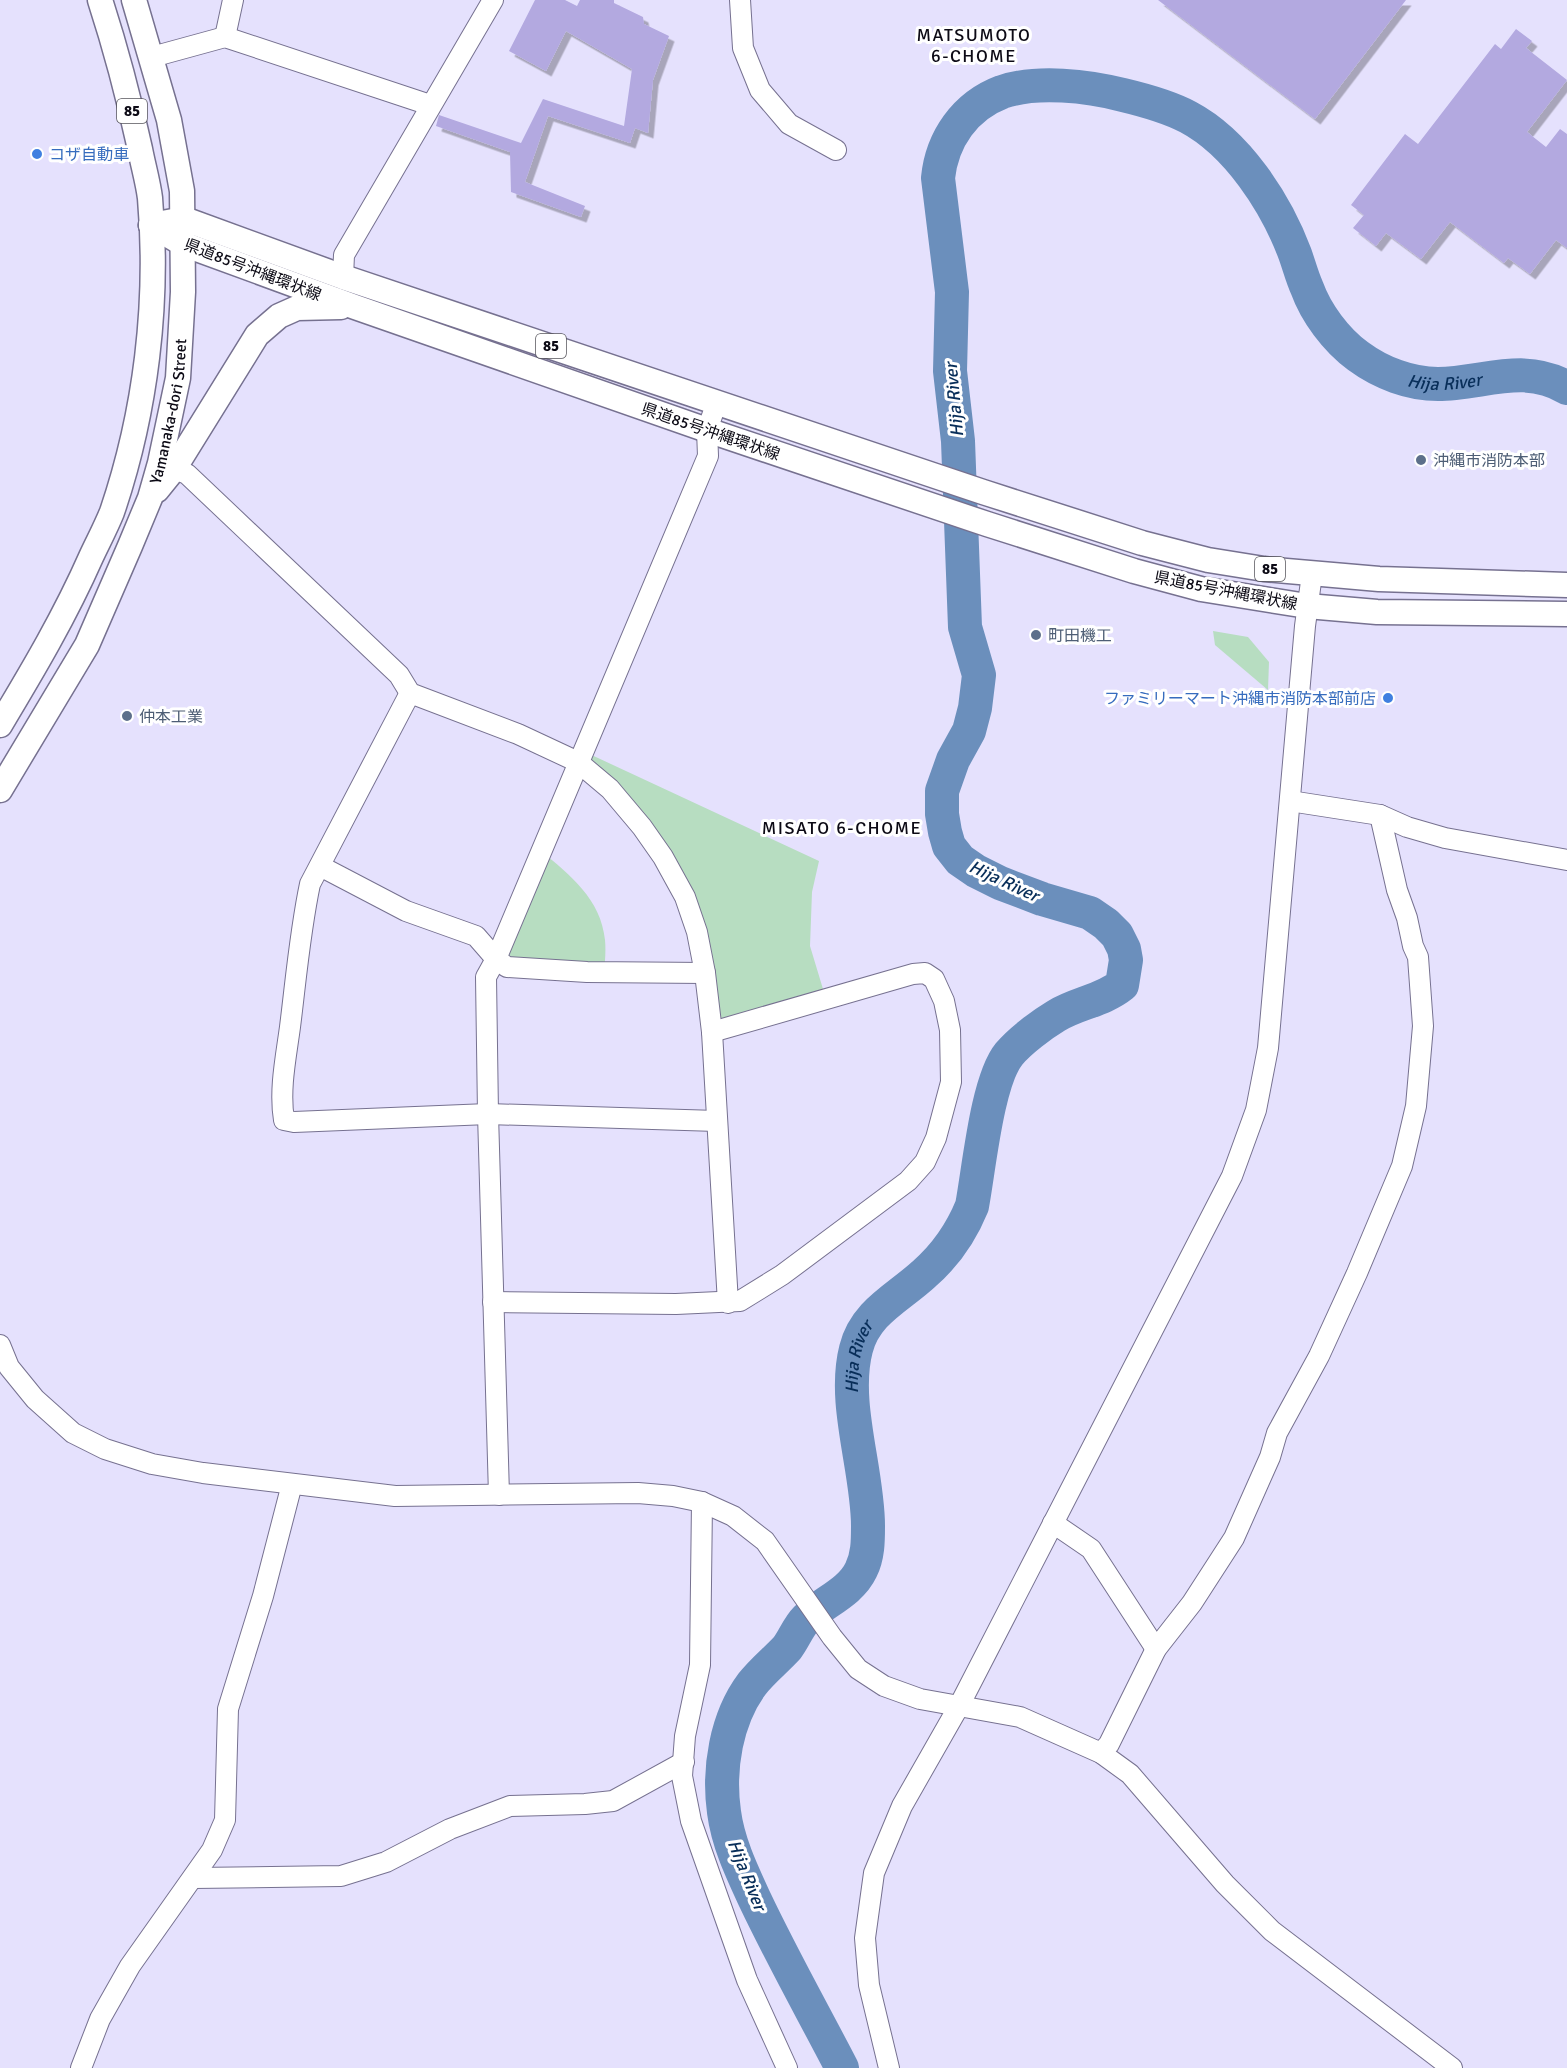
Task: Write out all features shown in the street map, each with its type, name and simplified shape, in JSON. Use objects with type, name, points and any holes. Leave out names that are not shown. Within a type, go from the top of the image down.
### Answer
[{"type":"main road","name":"Yamanaka-dori Street","points":[[0,725],[36,666],[74,595],[111,514],[128,458],[146,374],[152,295],[149,196],[116,49],[100,0]]},
{"type":"main road","name":"Yamanaka-dori Street","points":[[0,790],[87,645],[150,498],[178,378],[183,291],[182,191],[176,152],[152,57],[134,0]]},
{"type":"main road","name":"県道85号沖縄環状線","points":[[151,225],[184,219],[343,277],[983,492],[1142,543],[1208,560],[1312,574],[1379,579],[1567,585]]},
{"type":"main road","name":"県道85号沖縄環状線","points":[[151,225],[183,244],[355,307],[707,430],[1134,571],[1201,588],[1307,606],[1377,612],[1567,614]]},
{"type":"main road","points":[[150,498],[174,469],[257,334],[279,315],[297,308],[355,307]]},
{"type":"street","points":[[225,37],[233,0]]},
{"type":"street","points":[[343,277],[344,255],[493,0]]},
{"type":"street","points":[[740,0],[743,48],[760,90],[789,123],[836,150]]},
{"type":"street","points":[[152,57],[225,37],[430,105]]},
{"type":"street","points":[[499,1496],[486,976],[496,959],[708,456],[707,430],[717,402]]},
{"type":"street","points":[[174,469],[187,474],[399,675],[410,693],[518,734],[578,762],[610,789],[663,856],[685,897],[697,932],[705,974],[712,1032],[728,1303]]},
{"type":"street","points":[[890,2068],[869,1985],[865,1938],[874,1873],[902,1806],[959,1706],[1232,1176],[1246,1140],[1263,1082],[1268,1048],[1307,606],[1312,574]]},
{"type":"street","points":[[410,693],[310,884],[304,913],[283,1085],[281,1105],[284,1120],[294,1122],[488,1114],[717,1120]]},
{"type":"street","points":[[1290,801],[1380,815],[1407,827],[1445,838],[1567,860]]},
{"type":"street","points":[[1101,1753],[1109,1744],[1156,1649],[1192,1603],[1234,1538],[1270,1457],[1277,1433],[1319,1356],[1402,1166],[1416,1106],[1423,1026],[1418,957],[1397,890],[1380,815]]},
{"type":"street","points":[[320,866],[406,911],[476,936],[496,959],[507,967],[533,970],[705,974]]},
{"type":"street","points":[[493,1302],[728,1303],[740,1301],[782,1275],[908,1181],[925,1162],[936,1138],[951,1082],[950,1030],[944,1001],[934,979],[925,973],[913,974],[712,1032]]},
{"type":"street","points":[[0,1345],[9,1367],[35,1400],[73,1433],[105,1449],[152,1464],[183,1470],[395,1496],[638,1493],[673,1496],[702,1502],[733,1516],[765,1541],[832,1637],[858,1669],[884,1686],[920,1699],[1020,1717],[1101,1753],[1130,1774],[1226,1884],[1272,1931],[1452,2068]]},
{"type":"street","points":[[81,2068],[100,2019],[130,1966],[212,1850],[225,1820],[228,1709],[263,1596],[291,1484]]},
{"type":"street","points":[[702,1502],[699,1665],[686,1736],[682,1776],[691,1821],[747,1980],[787,2068]]},
{"type":"street","points":[[1053,1523],[1091,1549],[1156,1649]]},
{"type":"street","points":[[193,1878],[341,1876],[386,1862],[450,1829],[510,1806],[613,1801],[684,1762]]},
{"type":"green space","points":[[1213,631],[1248,637],[1269,662],[1268,690],[1215,645]]},
{"type":"green space","points":[[583,751],[819,861],[812,892],[810,946],[826,999],[712,1032],[685,897]]},
{"type":"green space","points":[[541,851],[563,869],[591,900],[602,925],[605,940],[604,972],[496,959]]},
{"type":"building","points":[[535,0],[565,0],[577,6],[580,0],[614,0],[614,3],[643,17],[644,24],[669,36],[653,80],[648,133],[635,128],[630,143],[548,116],[525,182],[585,206],[581,217],[511,192],[510,152],[436,126],[439,115],[521,143],[543,99],[624,126],[632,69],[566,31],[546,71],[509,51]]},
{"type":"building","points":[[1158,0],[1406,0],[1315,119]]},
{"type":"building","points":[[1516,29],[1532,41],[1526,48],[1567,80],[1527,132],[1546,147],[1560,129],[1567,134],[1567,248],[1556,240],[1530,274],[1508,258],[1504,263],[1450,222],[1421,259],[1386,233],[1376,246],[1353,228],[1364,215],[1351,205],[1405,134],[1418,144],[1495,44],[1501,49]]},
{"type":"waterway","name":"Hija River","points":[[842,2068],[765,1921],[732,1846],[722,1796],[723,1762],[730,1729],[743,1698],[752,1684],[787,1648],[806,1619],[850,1585],[863,1565],[868,1543],[867,1505],[852,1392],[852,1370],[860,1336],[875,1315],[940,1259],[963,1225],[972,1206],[989,1104],[1001,1067],[1009,1054],[1031,1033],[1056,1016],[1106,995],[1122,985],[1126,960],[1124,949],[1117,935],[1106,924],[1090,913],[1042,899],[976,871],[960,860],[949,846],[945,832],[942,791],[953,760],[969,731],[975,708],[979,675],[965,627],[958,441],[950,371],[952,292],[938,178],[944,150],[958,126],[977,106],[989,98],[1016,88],[1046,85],[1094,89],[1139,99],[1173,110],[1206,128],[1223,142],[1253,176],[1287,235],[1316,307],[1335,334],[1358,356],[1376,368],[1417,382],[1454,383],[1519,375],[1551,380],[1567,388]]},
{"type":"place","name":"コザ自動車","points":[[37,154]]},
{"type":"place","name":"沖縄市消防本部","points":[[1421,460]]},
{"type":"place","name":"町田機工","points":[[1036,635]]},
{"type":"place","name":"ファミリーマート沖縄市消防本部前店","points":[[1388,698]]},
{"type":"place","name":"仲本工業","points":[[127,716]]},
{"type":"district","name":"MATSUMOTO 6-CHOME","points":[[974,45]]},
{"type":"district","name":"MISATO 6-CHOME","points":[[842,828]]}]
